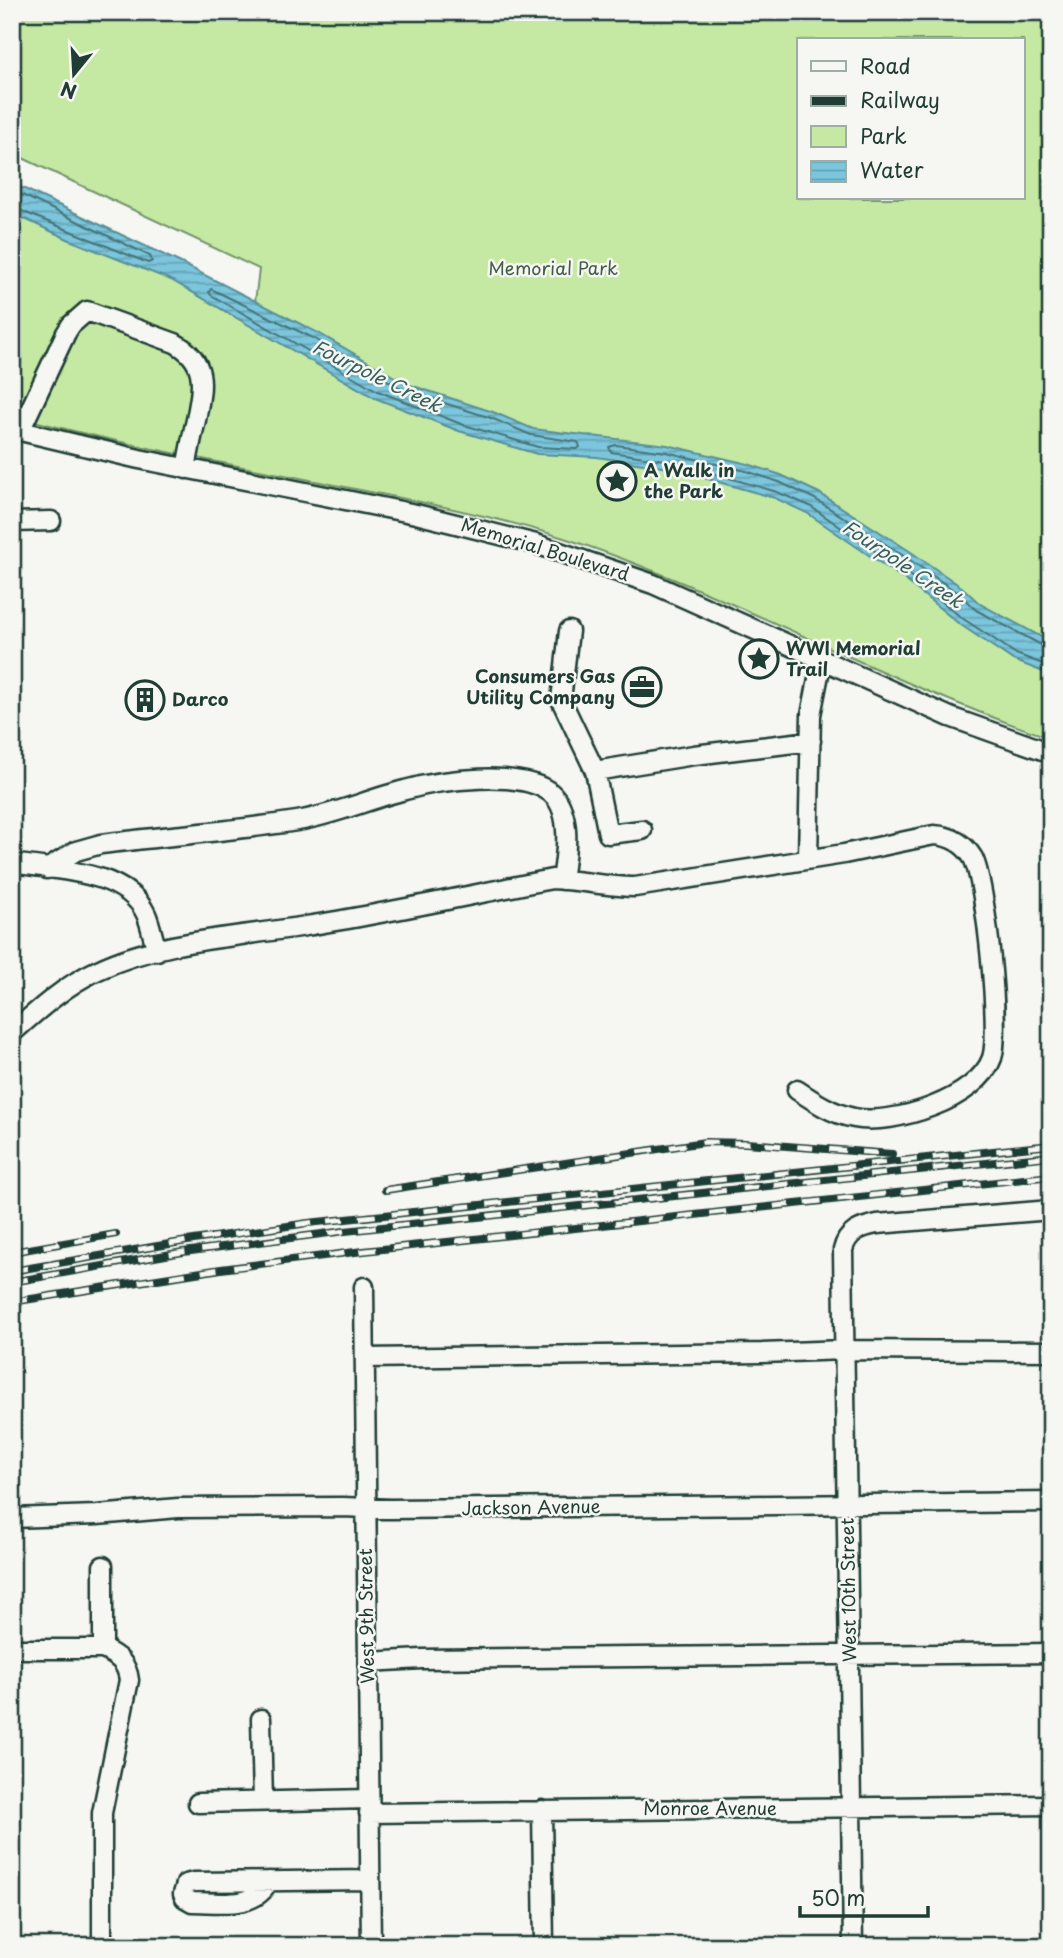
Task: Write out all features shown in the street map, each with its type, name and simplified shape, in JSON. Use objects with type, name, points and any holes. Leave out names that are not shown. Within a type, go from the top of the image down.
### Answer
[{"type":"street","points":[[16,430],[66,333],[87,311],[175,343],[185,348],[197,363],[201,373],[201,393],[186,469]]},
{"type":"street","name":"Memorial Boulevard","points":[[16,430],[186,469],[416,514],[536,544],[653,584],[950,717],[1051,753]]},
{"type":"street","points":[[12,522],[51,521]]},
{"type":"street","points":[[569,631],[561,700],[595,771],[608,834],[642,830]]},
{"type":"street","points":[[808,858],[814,692],[822,659]]},
{"type":"street","points":[[595,771],[811,741]]},
{"type":"street","points":[[47,869],[76,851],[101,844],[299,821],[408,789],[501,778],[537,786],[551,793],[560,805],[564,817],[565,845],[562,880]]},
{"type":"street","points":[[12,1032],[58,995],[96,970],[127,958],[157,951],[310,926],[552,879],[612,887],[635,887],[844,854],[934,835],[946,836],[967,850],[979,875],[992,978],[995,1040],[992,1058],[984,1073],[971,1086],[933,1105],[877,1120],[855,1119],[822,1107],[797,1090]]},
{"type":"street","points":[[12,863],[93,876],[117,884],[131,894],[146,912],[157,951]]},
{"type":"street","name":"West 10th Street","points":[[853,1946],[843,1250],[845,1241],[866,1226],[877,1224],[1051,1210]]},
{"type":"street","name":"West 9th Street","points":[[364,1287],[371,1946]]},
{"type":"street","points":[[365,1358],[845,1350],[1051,1351]]},
{"type":"street","name":"Jackson Avenue","points":[[12,1518],[97,1515],[178,1508],[1051,1502]]},
{"type":"street","points":[[103,1566],[103,1649]]},
{"type":"street","points":[[12,1649],[103,1649],[124,1662],[128,1670],[129,1680],[102,1813],[102,1946]]},
{"type":"street","points":[[368,1662],[1051,1653]]},
{"type":"street","points":[[261,1718],[263,1801]]},
{"type":"street","name":"Monroe Avenue","points":[[198,1803],[263,1801],[542,1810],[1051,1805]]},
{"type":"street","points":[[542,1810],[544,1946]]},
{"type":"street","points":[[269,1881],[370,1880]]},
{"type":"green space","name":"Memorial Park","points":[[12,12],[365,12],[374,15],[374,12],[1051,12],[1051,738],[928,691],[687,585],[564,538],[458,510],[138,446],[12,415],[12,188],[255,302],[259,269],[12,153]]},
{"type":"water","name":"Fourpole Creek","points":[[12,183],[181,263],[318,333],[407,384],[493,412],[533,429],[667,445],[748,464],[781,475],[819,493],[911,552],[963,588],[980,604],[1051,642],[1051,675],[1013,660],[958,623],[904,579],[807,513],[775,498],[669,468],[597,457],[537,454],[459,431],[375,398],[171,280],[72,241],[12,213]]},
{"type":"railway","points":[[385,1190],[705,1142],[892,1154]]},
{"type":"railway","points":[[12,1271],[308,1223],[1051,1145]]},
{"type":"railway","points":[[12,1282],[183,1252],[345,1231],[1051,1156]]},
{"type":"railway","points":[[12,1302],[221,1269],[355,1252],[1051,1176]]},
{"type":"railway","points":[[12,1252],[116,1234]]},
{"type":"place","name":"A Walk in the Park","points":[[617,481]]},
{"type":"place","name":"WWI Memorial Trail","points":[[759,659]]},
{"type":"place","name":"Consumers Gas Utility Company","points":[[642,687]]},
{"type":"place","name":"Darco","points":[[145,700]]}]
